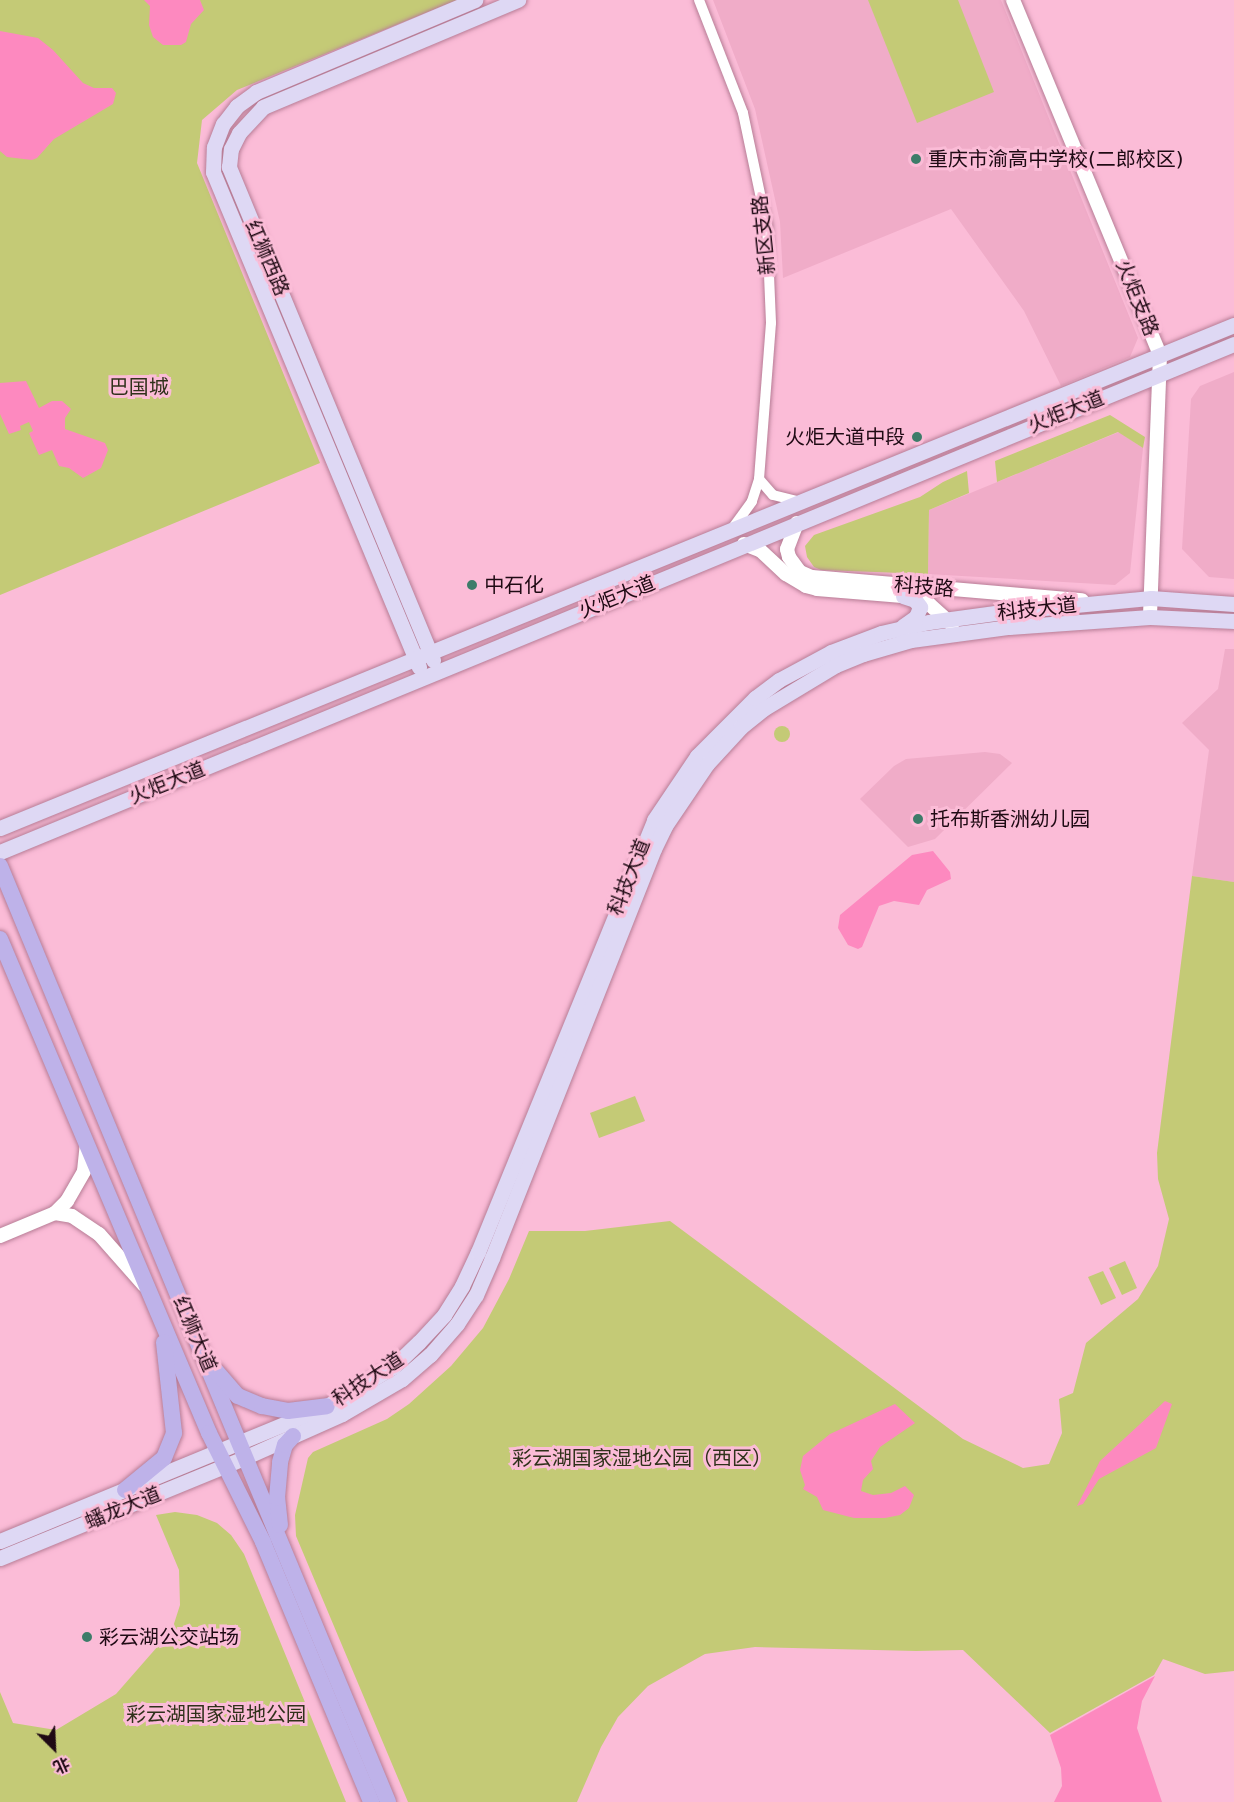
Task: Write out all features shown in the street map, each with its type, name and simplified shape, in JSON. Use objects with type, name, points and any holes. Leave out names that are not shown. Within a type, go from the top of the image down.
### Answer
[{"type":"main road","name":"红狮西路","points":[[431,674],[213,172],[214,147],[223,124],[237,106],[256,92],[476,0]]},
{"type":"main road","name":"红狮西路","points":[[423,655],[229,167],[231,149],[239,133],[263,107],[518,0]]},
{"type":"main road","name":"火炬大道","points":[[0,828],[1234,325]]},
{"type":"main road","name":"火炬大道","points":[[0,852],[744,544],[1234,345]]},
{"type":"main road","points":[[895,630],[910,623],[919,612],[918,603],[903,596]]},
{"type":"main road","name":"科技大道","points":[[243,1450],[327,1406],[393,1367],[444,1315],[462,1286],[642,844],[681,776],[732,718],[779,680],[831,652],[895,630],[946,620],[1151,598],[1234,604]]},
{"type":"main road","name":"科技大道","points":[[243,1450],[293,1437],[371,1400],[402,1379],[430,1355],[457,1324],[476,1295],[654,849],[677,805],[722,746],[763,709],[836,665],[886,647],[971,631],[1150,617],[1234,621]]},
{"type":"main road","name":"红狮大道","points":[[0,866],[388,1802]]},
{"type":"main road","name":"红狮大道","points":[[0,939],[161,1322],[222,1459],[263,1542],[371,1802]]},
{"type":"main road","points":[[125,1490],[164,1458],[174,1433],[161,1322]]},
{"type":"main road","points":[[206,1359],[229,1387],[249,1402],[288,1411],[327,1406]]},
{"type":"main road","points":[[293,1437],[281,1453],[277,1511],[284,1539],[315,1628]]},
{"type":"main road","name":"蟠龙大道","points":[[0,1558],[243,1450]]},
{"type":"main road","name":"蟠龙大道","points":[[0,1541],[125,1490],[222,1459]]},
{"type":"street","name":"新区支路","points":[[699,0],[743,113],[767,227],[771,323],[759,479],[752,501],[730,530]]},
{"type":"street","name":"火炬支路","points":[[1013,0],[1160,355],[1150,617]]},
{"type":"street","points":[[759,479],[773,495],[801,502]]},
{"type":"street","name":"科技路","points":[[797,523],[787,549],[789,557],[800,572],[812,577],[1105,602]]},
{"type":"street","name":"科技路","points":[[744,544],[760,550],[786,574],[806,586],[922,600],[946,620],[971,631]]},
{"type":"street","points":[[0,1236],[55,1213],[77,1188],[84,1171],[87,1144]]},
{"type":"street","points":[[55,1213],[72,1216],[99,1234],[148,1290]]},
{"type":"shaded area","points":[[144,0],[200,0],[204,10],[191,24],[186,42],[181,45],[163,45],[153,37],[149,25],[150,6]]},
{"type":"shaded area","name":"重庆市渝高中学校(二郎校区)","points":[[713,0],[1001,0],[1138,338],[1130,357],[1061,386],[1024,311],[951,209],[783,278],[780,222],[755,109]]},
{"type":"shaded area","points":[[0,31],[38,38],[53,50],[83,83],[94,88],[112,88],[116,93],[113,104],[54,139],[37,158],[32,160],[7,157],[0,151]]},
{"type":"shaded area","points":[[1234,372],[1234,579],[1209,577],[1182,549],[1191,399],[1200,386]]},
{"type":"shaded area","points":[[26,381],[39,408],[52,401],[62,401],[71,409],[65,418],[65,429],[105,443],[108,450],[101,468],[83,478],[69,468],[59,466],[52,450],[39,455],[29,433],[33,431],[29,422],[20,426],[21,430],[9,434],[0,414],[0,383]]},
{"type":"shaded area","points":[[1119,432],[1143,448],[1130,573],[1115,585],[928,574],[929,510]]},
{"type":"shaded area","points":[[1225,649],[1234,649],[1234,882],[1192,876],[1209,750],[1182,723],[1218,689]]},
{"type":"shaded area","name":"托布斯香洲幼儿园","points":[[985,752],[1000,754],[1012,763],[935,839],[908,847],[860,799],[894,766],[906,759]]},
{"type":"shaded area","points":[[933,851],[950,872],[951,879],[927,890],[919,905],[894,901],[879,906],[862,947],[858,949],[848,945],[838,928],[840,915],[912,855]]},
{"type":"shaded area","points":[[1165,1401],[1172,1404],[1156,1448],[1099,1479],[1083,1504],[1077,1506],[1100,1461]]},
{"type":"shaded area","points":[[895,1404],[915,1423],[880,1447],[871,1461],[873,1469],[863,1480],[861,1491],[873,1495],[891,1493],[905,1486],[914,1495],[909,1508],[900,1515],[885,1518],[854,1518],[823,1510],[817,1497],[803,1489],[805,1485],[800,1470],[803,1456],[830,1434]]},
{"type":"shaded area","points":[[1155,1676],[1142,1701],[1137,1728],[1162,1802],[1054,1802],[1062,1786],[1061,1768],[1050,1735]]},
{"type":"green space","name":"巴国城","points":[[0,0],[457,0],[237,90],[202,120],[197,163],[320,463],[0,595]]},
{"type":"green space","points":[[868,0],[958,0],[994,92],[917,123]]},
{"type":"green space","points":[[1110,415],[1145,437],[1143,448],[1118,432],[997,482],[995,461]]},
{"type":"green space","points":[[967,471],[969,493],[929,510],[928,574],[821,570],[814,567],[807,557],[805,546],[814,535],[920,497],[943,482]]},
{"type":"green space","points":[[779,726],[785,726],[790,734],[788,740],[779,742],[774,737],[774,731]]},
{"type":"green space","name":"彩云湖国家湿地公园（西区）","points":[[1192,876],[1234,882],[1234,1671],[1205,1674],[1163,1659],[1154,1675],[1050,1733],[963,1650],[755,1647],[705,1654],[648,1686],[618,1717],[601,1747],[577,1802],[408,1802],[296,1536],[295,1515],[308,1458],[313,1452],[387,1419],[409,1404],[451,1366],[483,1328],[509,1279],[529,1231],[585,1231],[670,1221],[963,1439],[1023,1468],[1049,1464],[1062,1433],[1059,1399],[1073,1393],[1086,1343],[1138,1299],[1158,1266],[1169,1219],[1158,1179],[1157,1153]]},
{"type":"green space","points":[[635,1096],[645,1121],[599,1138],[590,1113]]},
{"type":"green space","points":[[1125,1261],[1137,1288],[1122,1295],[1109,1268]]},
{"type":"green space","points":[[1103,1271],[1116,1298],[1101,1305],[1088,1277]]},
{"type":"green space","name":"彩云湖国家湿地公园","points":[[175,1512],[197,1515],[217,1523],[231,1535],[244,1554],[346,1802],[0,1802],[0,1692],[13,1723],[56,1730],[116,1694],[172,1630],[180,1605],[179,1570],[156,1515]]},
{"type":"place","name":"重庆市渝高中学校(二郎校区)","points":[[916,159]]},
{"type":"place","name":"火炬大道中段","points":[[917,437]]},
{"type":"place","name":"中石化","points":[[472,585]]},
{"type":"place","name":"托布斯香洲幼儿园","points":[[918,819]]},
{"type":"place","name":"彩云湖公交站场","points":[[87,1637]]}]
